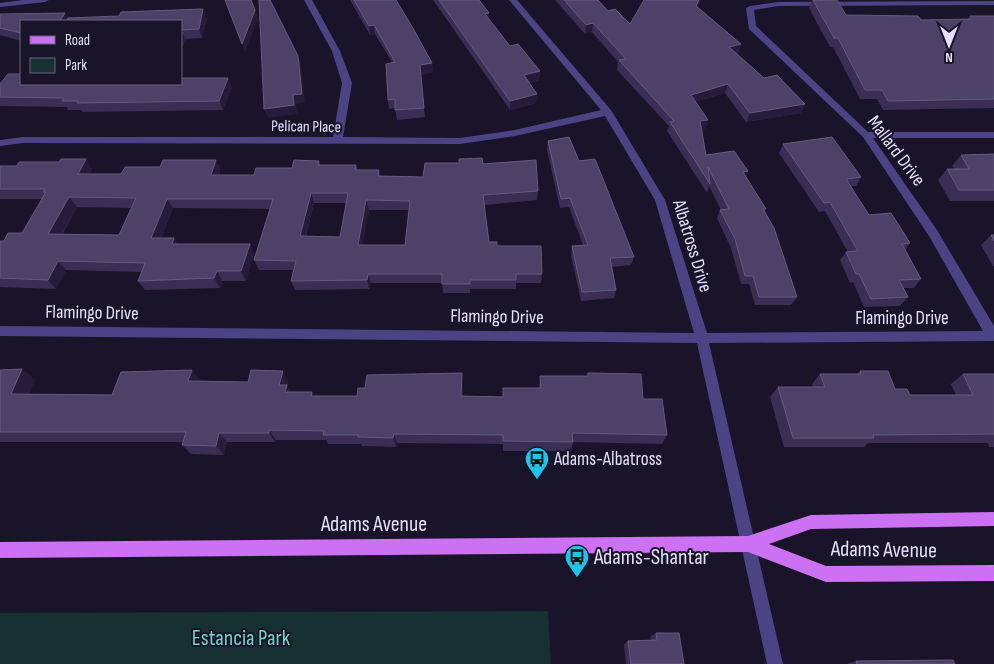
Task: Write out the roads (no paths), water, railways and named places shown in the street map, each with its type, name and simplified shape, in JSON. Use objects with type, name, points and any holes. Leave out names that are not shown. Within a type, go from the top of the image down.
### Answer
[{"type":"main road","name":"Adams Avenue","points":[[0,550],[748,544],[812,522],[994,519]]},
{"type":"main road","name":"Adams Avenue","points":[[748,544],[826,574],[994,573]]},
{"type":"street","points":[[0,5],[45,0]]},
{"type":"street","points":[[308,0],[336,50],[347,83],[337,142]]},
{"type":"street","name":"Albatross Drive","points":[[513,0],[608,112],[660,200],[702,338],[775,664]]},
{"type":"street","name":"Mallard Drive","points":[[994,3],[778,4],[750,8],[752,27],[866,136],[933,233],[994,336]]},
{"type":"street","name":"Pelican Place","points":[[0,143],[23,140],[337,142],[474,140],[530,130],[608,112]]},
{"type":"street","points":[[866,136],[994,135]]},
{"type":"street","name":"Flamingo Drive","points":[[0,331],[702,338],[994,336]]},
{"type":"place","name":"Adams-Albatross","points":[[537,480]]},
{"type":"place","name":"Adams-Shantar","points":[[577,578]]},
{"type":"park label","name":"Estancia Park","points":[[241,638]]}]
